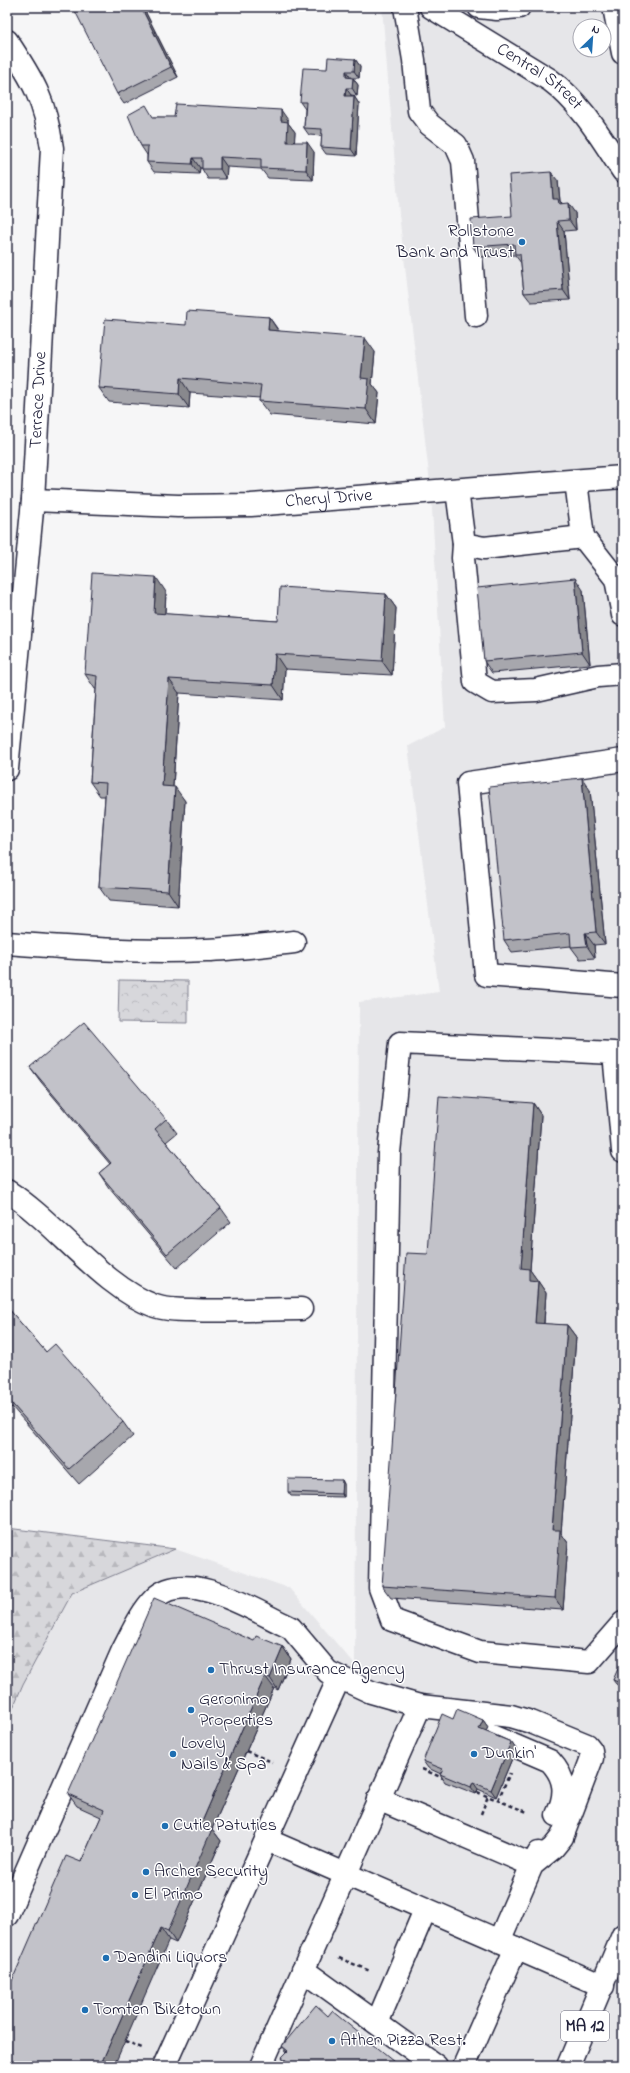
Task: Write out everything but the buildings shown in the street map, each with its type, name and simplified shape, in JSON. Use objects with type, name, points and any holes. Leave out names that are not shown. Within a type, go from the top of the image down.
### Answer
[{"type":"street","points":[[405,7],[414,60],[419,111],[429,124],[456,145],[463,161],[476,316]]},
{"type":"street","name":"Central Street","points":[[431,7],[564,90],[589,118],[623,171]]},
{"type":"street","points":[[479,7],[497,9],[519,7]]},
{"type":"street","points":[[614,7],[623,53]]},
{"type":"street","name":"Terrace Drive","points":[[7,40],[31,76],[43,102],[49,124],[52,148],[33,500],[7,759]]},
{"type":"street","name":"Cheryl Drive","points":[[33,500],[178,506],[251,505],[623,477]]},
{"type":"street","points":[[576,481],[583,537],[616,579],[623,615]]},
{"type":"street","points":[[457,490],[464,544],[463,558],[475,682],[492,692],[536,690],[598,676],[623,674]]},
{"type":"street","points":[[464,544],[484,548],[583,537]]},
{"type":"street","points":[[623,760],[468,783],[486,975],[623,986]]},
{"type":"street","points":[[7,943],[63,948],[143,951],[206,950],[294,942]]},
{"type":"street","points":[[623,1151],[621,1115],[614,1053],[400,1043],[389,1153],[380,1588],[392,1620],[480,1652],[589,1662],[623,1623]]},
{"type":"street","points":[[7,1191],[44,1218],[119,1286],[155,1306],[210,1311],[301,1308]]},
{"type":"street","points":[[7,1915],[123,1650],[135,1626],[156,1597],[164,1592],[183,1587],[221,1594],[291,1628],[323,1666],[339,1678],[391,1699],[420,1706],[511,1716],[587,1745],[591,1750],[592,1758],[562,1837],[554,1848],[532,1865]]},
{"type":"street","points":[[164,2066],[339,1678]]},
{"type":"street","points":[[261,2066],[420,1706]]},
{"type":"street","points":[[420,1706],[550,1761],[560,1773],[565,1788],[562,1805],[532,1865],[508,1945],[464,2066]]},
{"type":"street","points":[[378,1799],[532,1865]]},
{"type":"street","points":[[267,1840],[425,1910],[603,1986]]},
{"type":"street","points":[[377,2023],[425,1910]]},
{"type":"street","name":"MA 12","points":[[568,2066],[603,1986],[623,1935]]},
{"type":"street","points":[[303,1970],[436,2066]]},
{"type":"path","points":[[418,1767],[446,1779]]},
{"type":"path","points":[[498,1800],[512,1768]]},
{"type":"path","points":[[477,1792],[526,1812]]},
{"type":"path","points":[[313,1947],[394,1982]]},
{"type":"shaded area","points":[[382,7],[623,7],[623,2066],[7,2066],[7,1722],[23,1684],[72,1593],[175,1549],[289,1588],[355,1665],[359,1002],[439,992],[408,746],[445,727],[431,492],[399,214]]},
{"type":"green space","points":[[119,980],[188,981],[188,1023],[118,1022]]},
{"type":"green space","points":[[7,1528],[175,1549],[72,1593],[23,1684],[7,1722]]},
{"type":"place","name":"Rollstone Bank and Trust","points":[[522,242]]},
{"type":"place","name":"Thrust Insurance Agency","points":[[211,1670]]},
{"type":"place","name":"Geronimo Properties","points":[[191,1710]]},
{"type":"place","name":"Lovely Nails & Spa","points":[[173,1754]]},
{"type":"place","name":"Dunkin'","points":[[474,1754]]},
{"type":"place","name":"Cutie Patuties","points":[[165,1826]]},
{"type":"place","name":"Archer Security","points":[[146,1872]]},
{"type":"place","name":"El Primo","points":[[135,1895]]},
{"type":"place","name":"Dandini Liquors","points":[[106,1958]]},
{"type":"place","name":"Tomten Biketown","points":[[85,2010]]},
{"type":"place","name":"Athen Pizza Rest.","points":[[332,2041]]}]
